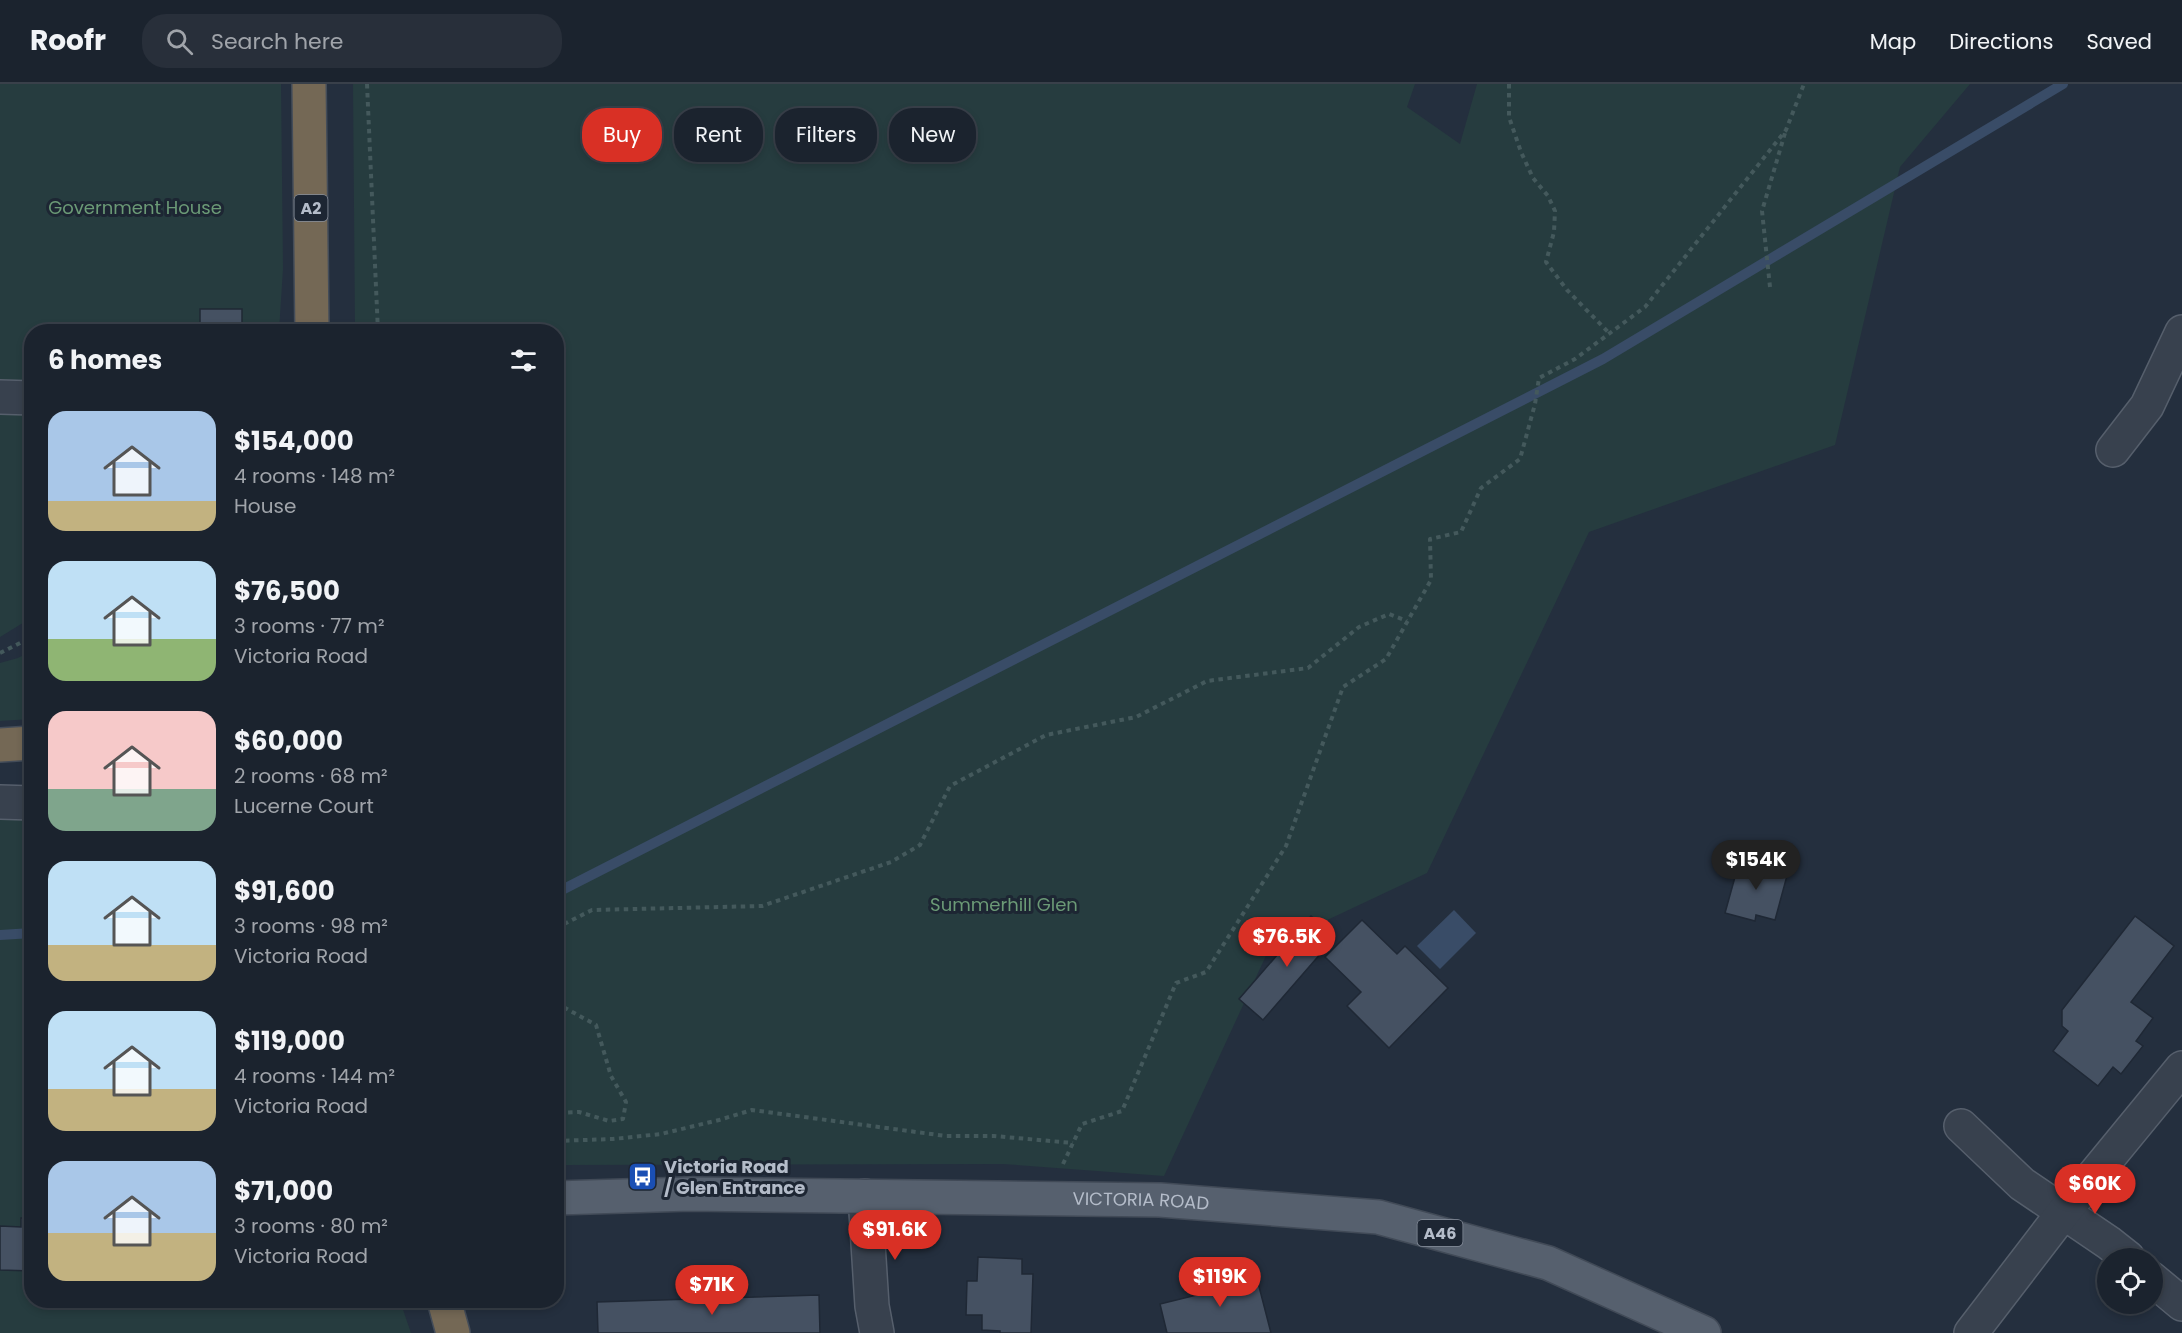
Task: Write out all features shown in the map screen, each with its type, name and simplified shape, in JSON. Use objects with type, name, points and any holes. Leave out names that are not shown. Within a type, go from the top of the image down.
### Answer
[{"type":"highway","name":"A2","points":[[309,84],[312,324]]},
{"type":"highway","points":[[0,746],[24,744]]},
{"type":"highway","points":[[446,1308],[453,1333]]},
{"type":"main road","name":"VICTORIA ROAD","points":[[564,1197],[690,1194],[1160,1200],[1378,1217],[1548,1263],[1704,1333]]},
{"type":"street","points":[[2114,450],[2147,406],[2182,332]]},
{"type":"street","points":[[0,397],[24,398]]},
{"type":"street","points":[[0,802],[24,803]]},
{"type":"street","points":[[1971,1333],[2063,1213],[2182,1068]]},
{"type":"street","points":[[1961,1126],[2022,1184],[2115,1248]]},
{"type":"street","points":[[865,1196],[872,1306],[877,1333]]},
{"type":"street","points":[[2163,1288],[2182,1304]]},
{"type":"path","points":[[367,84],[378,324]]},
{"type":"path","points":[[1509,84],[1509,117],[1521,152],[1533,178],[1548,196],[1555,211],[1554,232],[1546,262],[1567,290],[1610,334]]},
{"type":"path","points":[[1770,287],[1762,211],[1786,130],[1804,84]]},
{"type":"path","points":[[1059,1173],[1082,1124],[1122,1111],[1176,983],[1206,972],[1286,846],[1343,687],[1386,658],[1431,580],[1430,539],[1461,532],[1481,488],[1520,459],[1535,404],[1539,378],[1575,359],[1645,307],[1786,130]]},
{"type":"path","points":[[564,924],[592,910],[762,906],[891,862],[920,845],[950,786],[1046,735],[1136,717],[1207,681],[1308,668],[1359,627],[1389,614],[1407,621]]},
{"type":"path","points":[[0,653],[24,641]]},
{"type":"path","points":[[564,1007],[596,1025],[611,1076],[626,1102],[623,1119],[609,1121],[579,1112],[564,1113]]},
{"type":"path","points":[[564,1141],[661,1134],[752,1110],[946,1136],[993,1136],[1073,1143]]},
{"type":"green space","name":"Government House","points":[[0,84],[281,84],[283,269],[279,324],[24,324],[24,622],[0,637]]},
{"type":"green space","name":"Summerhill Glen","points":[[353,84],[1415,84],[1407,107],[1460,144],[1477,84],[1970,84],[1900,167],[1835,445],[1589,532],[1427,873],[1270,947],[1164,1176],[1003,1164],[564,1165],[564,324],[355,324]]},
{"type":"green space","points":[[24,655],[24,719],[0,721],[0,663]]},
{"type":"green space","points":[[0,786],[24,798],[24,1308],[402,1308],[411,1333],[0,1333]]},
{"type":"water","points":[[1454,910],[1476,933],[1440,969],[1417,946]]},
{"type":"building","points":[[200,309],[242,309],[242,324],[200,324]]},
{"type":"building","points":[[1740,859],[1788,872],[1775,920],[1756,915],[1755,921],[1725,913]]},
{"type":"building","points":[[1311,916],[1335,937],[1263,1020],[1239,999]]},
{"type":"building","points":[[2135,916],[2174,946],[2131,1002],[2153,1018],[2136,1041],[2143,1046],[2121,1074],[2113,1067],[2098,1086],[2053,1051],[2068,1031],[2062,1026],[2062,1010]]},
{"type":"building","points":[[1362,920],[1397,954],[1405,946],[1448,988],[1389,1048],[1347,1006],[1361,992],[1325,957]]},
{"type":"building","points":[[21,1218],[24,1218],[24,1271],[0,1270],[0,1226],[21,1227]]},
{"type":"building","points":[[978,1257],[1022,1259],[1022,1274],[1033,1274],[1031,1333],[1000,1333],[1000,1331],[982,1330],[982,1315],[966,1315],[967,1281],[977,1281]]},
{"type":"building","points":[[1232,1270],[1233,1276],[1255,1271],[1271,1333],[1167,1333],[1160,1304],[1209,1292],[1206,1277]]},
{"type":"building","points":[[819,1295],[820,1333],[598,1333],[597,1302]]},
{"type":"waterway","points":[[564,889],[1603,359],[2063,84]]},
{"type":"waterway","points":[[0,935],[24,934]]},
{"type":"place","name":"Victoria Road / Glen Entrance","points":[[643,1177]]}]
